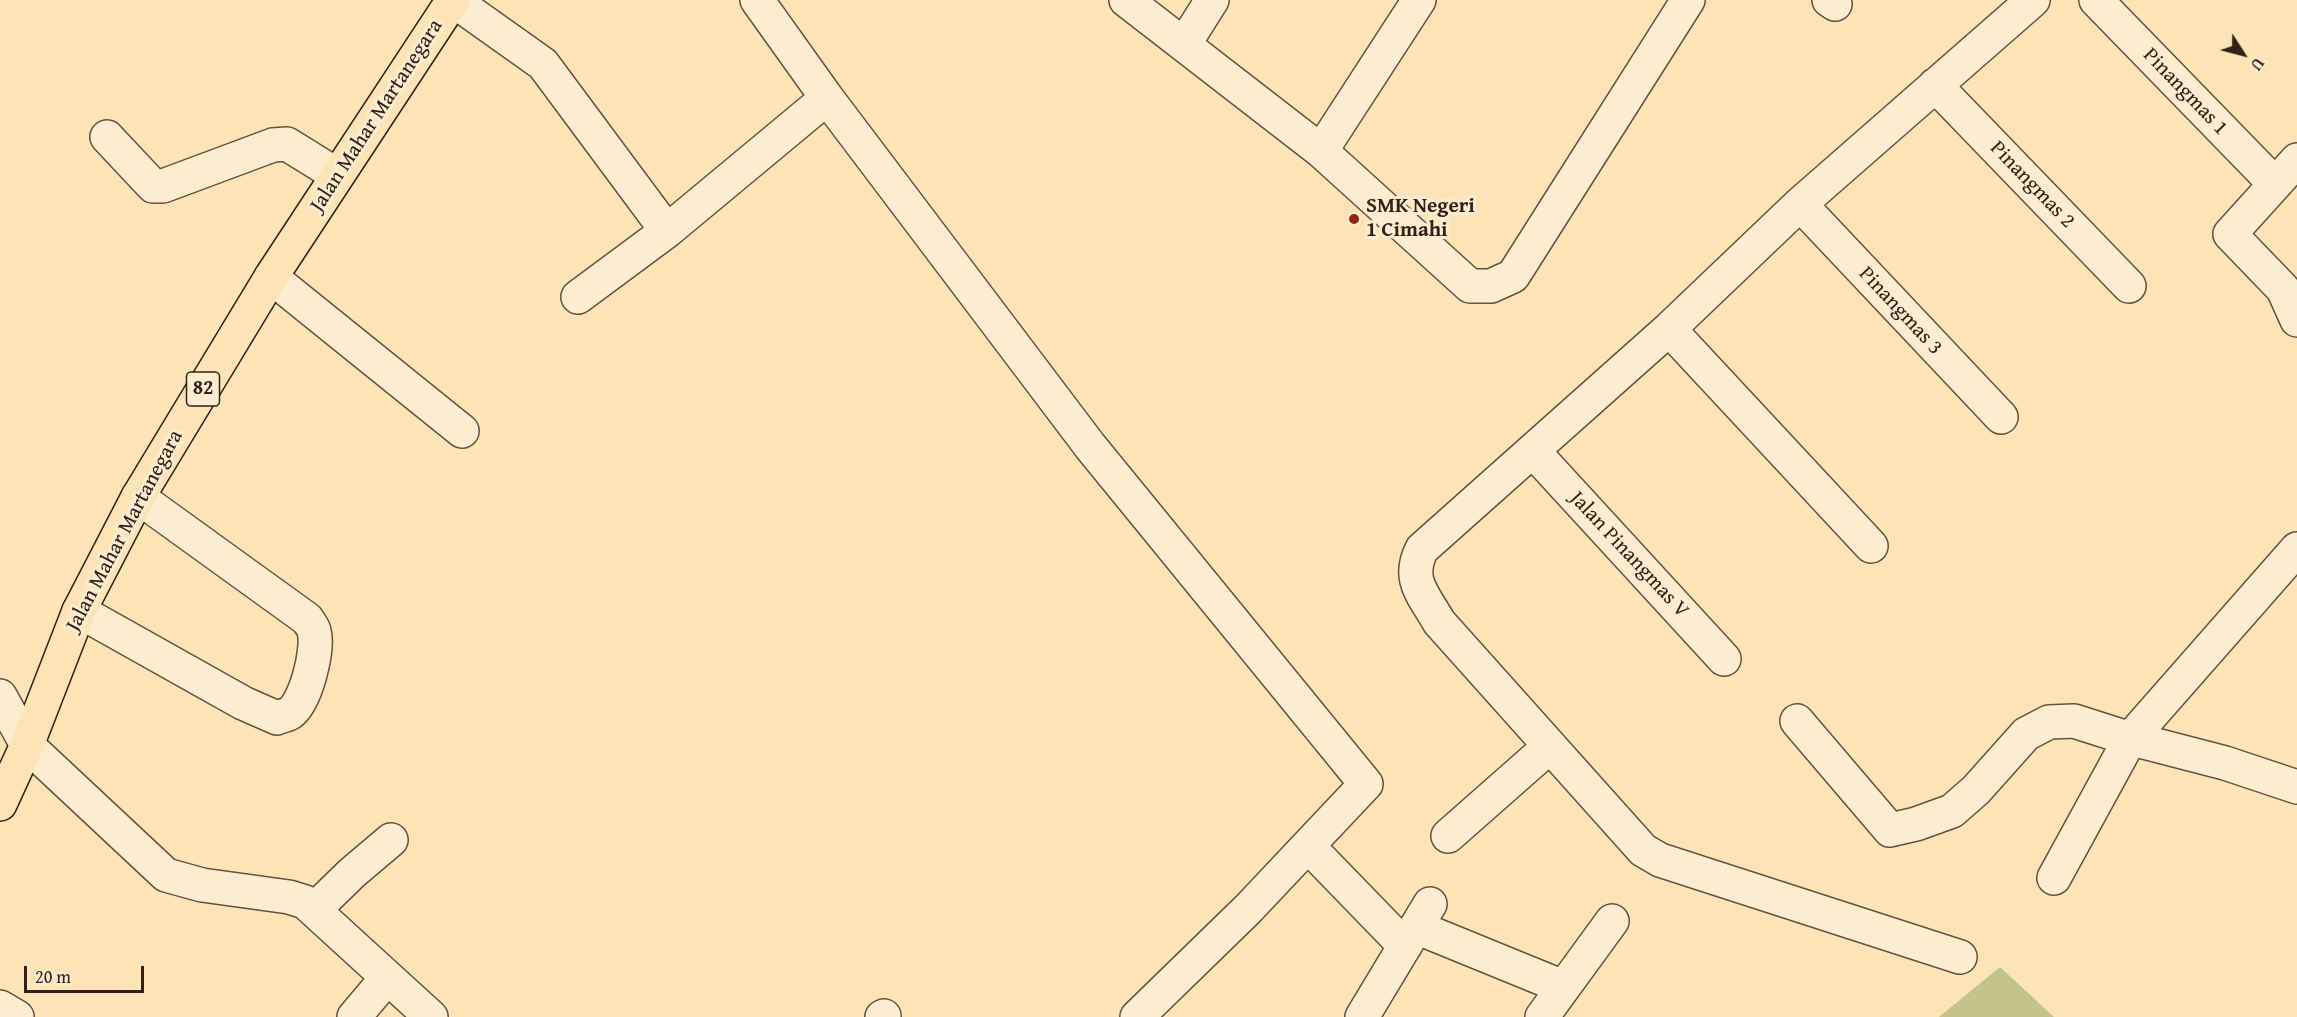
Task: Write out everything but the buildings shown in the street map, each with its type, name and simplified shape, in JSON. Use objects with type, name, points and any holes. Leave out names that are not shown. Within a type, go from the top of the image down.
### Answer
[{"type":"main road","name":"Jalan Mahar Martanegara","points":[[0,804],[27,745],[78,611],[138,497],[271,277],[453,0]]},
{"type":"street","points":[[453,0],[543,64],[667,231]]},
{"type":"street","points":[[757,0],[826,98],[1090,446],[1366,784],[1248,909],[1137,1017]]},
{"type":"street","points":[[1126,0],[1185,43],[1321,151],[1470,286],[1491,286],[1513,276],[1688,0]]},
{"type":"street","points":[[1185,43],[1212,0]]},
{"type":"street","points":[[1321,151],[1419,0]]},
{"type":"street","points":[[1960,957],[1660,860],[1643,850],[1439,622],[1415,580],[1414,564],[1422,549],[1669,329],[1800,204],[1935,85],[1997,15],[2033,0]]},
{"type":"street","name":"Pinangmas 1","points":[[2096,0],[2274,183]]},
{"type":"street","name":"Pinangmas 2","points":[[1935,85],[2129,286]]},
{"type":"street","points":[[578,297],[667,231],[826,98]]},
{"type":"street","points":[[107,137],[153,186],[163,186],[273,145],[287,144],[338,175]]},
{"type":"street","points":[[2297,160],[2230,234],[2283,289],[2297,320]]},
{"type":"street","name":"Pinangmas 3","points":[[1800,204],[2001,417]]},
{"type":"street","points":[[271,277],[462,431]]},
{"type":"street","points":[[1669,329],[1871,546]]},
{"type":"street","name":"Jalan Pinangmas V","points":[[1533,451],[1724,659]]},
{"type":"street","points":[[78,611],[243,704],[277,718],[291,713],[302,694],[312,666],[315,639],[314,629],[307,619],[138,497]]},
{"type":"street","points":[[2054,878],[2130,738],[2297,549]]},
{"type":"street","points":[[0,696],[27,745],[166,875],[202,885],[289,897],[305,902],[431,1017]]},
{"type":"street","points":[[1797,721],[1890,830],[1916,824],[1952,811],[1976,790],[2026,734],[2049,722],[2074,721],[2225,763],[2297,787]]},
{"type":"street","points":[[1448,836],[1549,747]]},
{"type":"street","points":[[314,910],[352,873],[392,840]]},
{"type":"street","points":[[1308,846],[1417,926],[1563,987]]},
{"type":"street","points":[[1542,1017],[1612,921]]},
{"type":"street","points":[[1362,1017],[1417,926]]},
{"type":"street","points":[[354,1017],[387,978]]},
{"type":"street","points":[[0,1007],[17,1017]]},
{"type":"green space","points":[[2000,967],[2054,1017],[1939,1017]]},
{"type":"place","name":"SMK Negeri 1 Cimahi","points":[[1354,219]]}]
